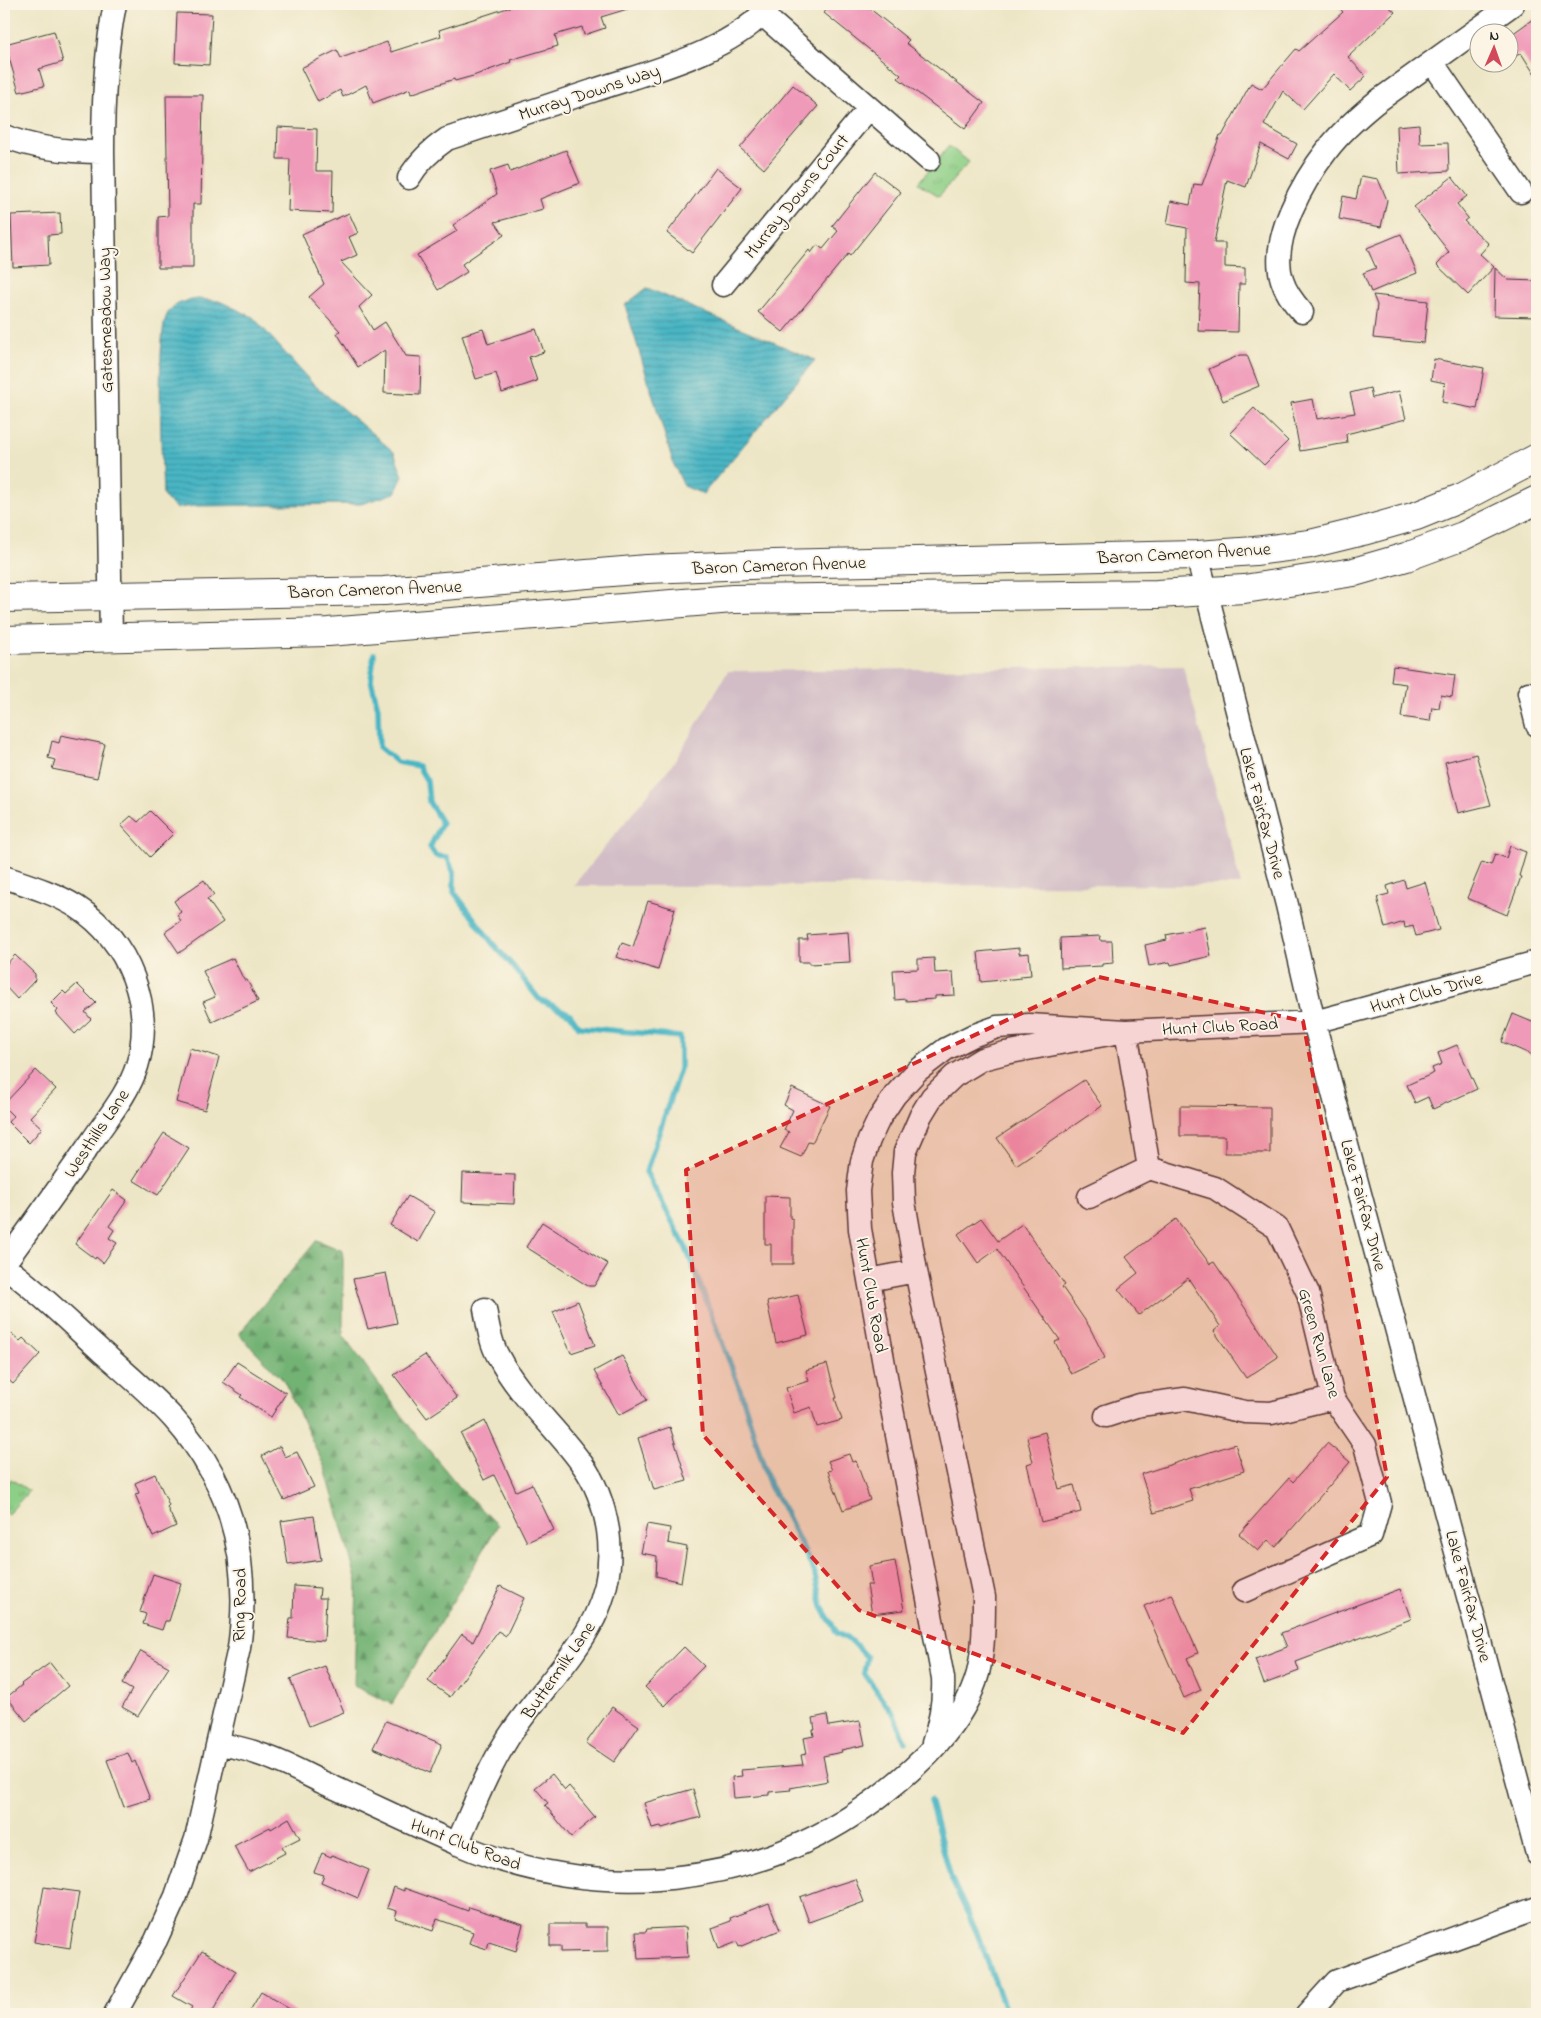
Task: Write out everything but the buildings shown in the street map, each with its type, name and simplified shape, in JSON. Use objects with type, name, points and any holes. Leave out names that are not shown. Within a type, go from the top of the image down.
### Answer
[{"type":"main road","name":"Baron Cameron Avenue","points":[[4,598],[384,591],[647,569],[772,564],[1197,555],[1255,551],[1310,544],[1416,516],[1463,497],[1537,458]]},
{"type":"main road","name":"Baron Cameron Avenue","points":[[4,640],[328,632],[732,599],[1157,594],[1261,586],[1354,572],[1406,557],[1462,536],[1537,500]]},
{"type":"street","name":"Gatesmeadow Way","points":[[111,638],[103,152],[104,85],[109,33],[115,4]]},
{"type":"street","points":[[1302,312],[1290,298],[1281,279],[1279,260],[1281,242],[1293,207],[1310,175],[1329,148],[1354,120],[1513,4]]},
{"type":"street","points":[[767,9],[870,108],[929,160]]},
{"type":"street","name":"Murray Downs Way","points":[[409,178],[417,164],[432,149],[447,139],[686,59],[728,38],[767,9]]},
{"type":"street","points":[[1432,62],[1521,192]]},
{"type":"street","name":"Murray Downs Court","points":[[723,285],[870,108]]},
{"type":"street","points":[[4,136],[39,147],[72,152],[103,152]]},
{"type":"street","name":"Lake Fairfax Drive","points":[[1197,555],[1287,905],[1314,1022],[1537,1854]]},
{"type":"street","points":[[1529,693],[1537,726]]},
{"type":"street","name":"Westhills Lane","points":[[4,876],[54,895],[77,907],[97,922],[114,940],[128,963],[137,987],[142,1013],[137,1066],[127,1090],[4,1265]]},
{"type":"street","name":"Hunt Club Drive","points":[[1314,1022],[1537,962]]},
{"type":"street","name":"Hunt Club Road","points":[[930,1749],[941,1716],[944,1697],[943,1678],[860,1229],[859,1201],[862,1160],[879,1119],[895,1095],[917,1071],[946,1050],[972,1036],[998,1027],[1029,1025],[1126,1031],[1314,1022]]},
{"type":"street","points":[[1090,1197],[1149,1168],[1126,1031]]},
{"type":"street","name":"Hunt Club Road","points":[[218,1744],[260,1754],[457,1844],[516,1866],[564,1876],[606,1880],[632,1881],[694,1876],[736,1867],[775,1854],[824,1832],[860,1811],[890,1788],[914,1767],[951,1729],[960,1714],[978,1673],[983,1642],[984,1597],[916,1271],[904,1202],[903,1173],[905,1152],[912,1134],[932,1097],[954,1076],[982,1059],[1040,1046],[1126,1031]]},
{"type":"street","name":"Green Run Lane","points":[[1149,1168],[1215,1188],[1277,1228],[1308,1293],[1332,1398],[1365,1445],[1380,1503],[1371,1535],[1244,1591]]},
{"type":"street","name":"Ring Road","points":[[4,1265],[43,1298],[174,1419],[196,1447],[214,1477],[229,1512],[239,1546],[243,1582],[243,1622],[239,1648],[196,1839],[176,1896],[156,1940],[115,2014]]},
{"type":"street","points":[[869,1280],[916,1271]]},
{"type":"street","name":"Buttermilk Lane","points":[[457,1844],[491,1769],[509,1737],[579,1645],[592,1624],[603,1599],[609,1571],[610,1543],[605,1514],[596,1488],[582,1464],[509,1375],[497,1356],[490,1335],[485,1309]]},
{"type":"street","points":[[1106,1416],[1140,1405],[1185,1400],[1245,1412],[1271,1413],[1332,1398]]},
{"type":"street","points":[[1307,2014],[1336,1981],[1537,1908]]},
{"type":"highlighted area","points":[[1099,977],[1303,1021],[1387,1477],[1183,1733],[859,1610],[703,1435],[686,1170]]},
{"type":"shaded area","points":[[1183,666],[1241,885],[573,886],[675,761],[728,671]]},
{"type":"green space","points":[[949,146],[969,162],[939,196],[918,183]]},
{"type":"green space","points":[[317,1240],[343,1251],[343,1335],[413,1431],[462,1490],[498,1525],[392,1704],[354,1686],[357,1582],[325,1468],[284,1381],[239,1334]]},
{"type":"green space","points":[[11,1479],[29,1491],[8,1514],[4,1511],[4,1487]]},
{"type":"water","points":[[647,288],[815,360],[703,494],[684,486],[674,465],[625,305]]},
{"type":"water","points":[[198,299],[219,301],[253,317],[312,383],[394,452],[403,476],[395,493],[361,504],[196,506],[176,508],[163,496],[160,371],[164,325],[168,313],[174,306],[185,301]]},
{"type":"waterway","points":[[374,654],[371,680],[378,708],[379,747],[397,762],[418,766],[427,781],[429,802],[442,823],[430,847],[436,856],[447,857],[454,873],[454,892],[493,944],[539,999],[570,1014],[579,1027],[680,1037],[680,1069],[646,1172],[686,1248],[741,1392],[770,1486],[814,1571],[822,1607],[837,1633],[853,1642],[867,1657],[864,1673],[894,1715],[905,1742]]},
{"type":"waterway","points":[[930,1800],[951,1878],[977,1933],[1007,2014]]}]
